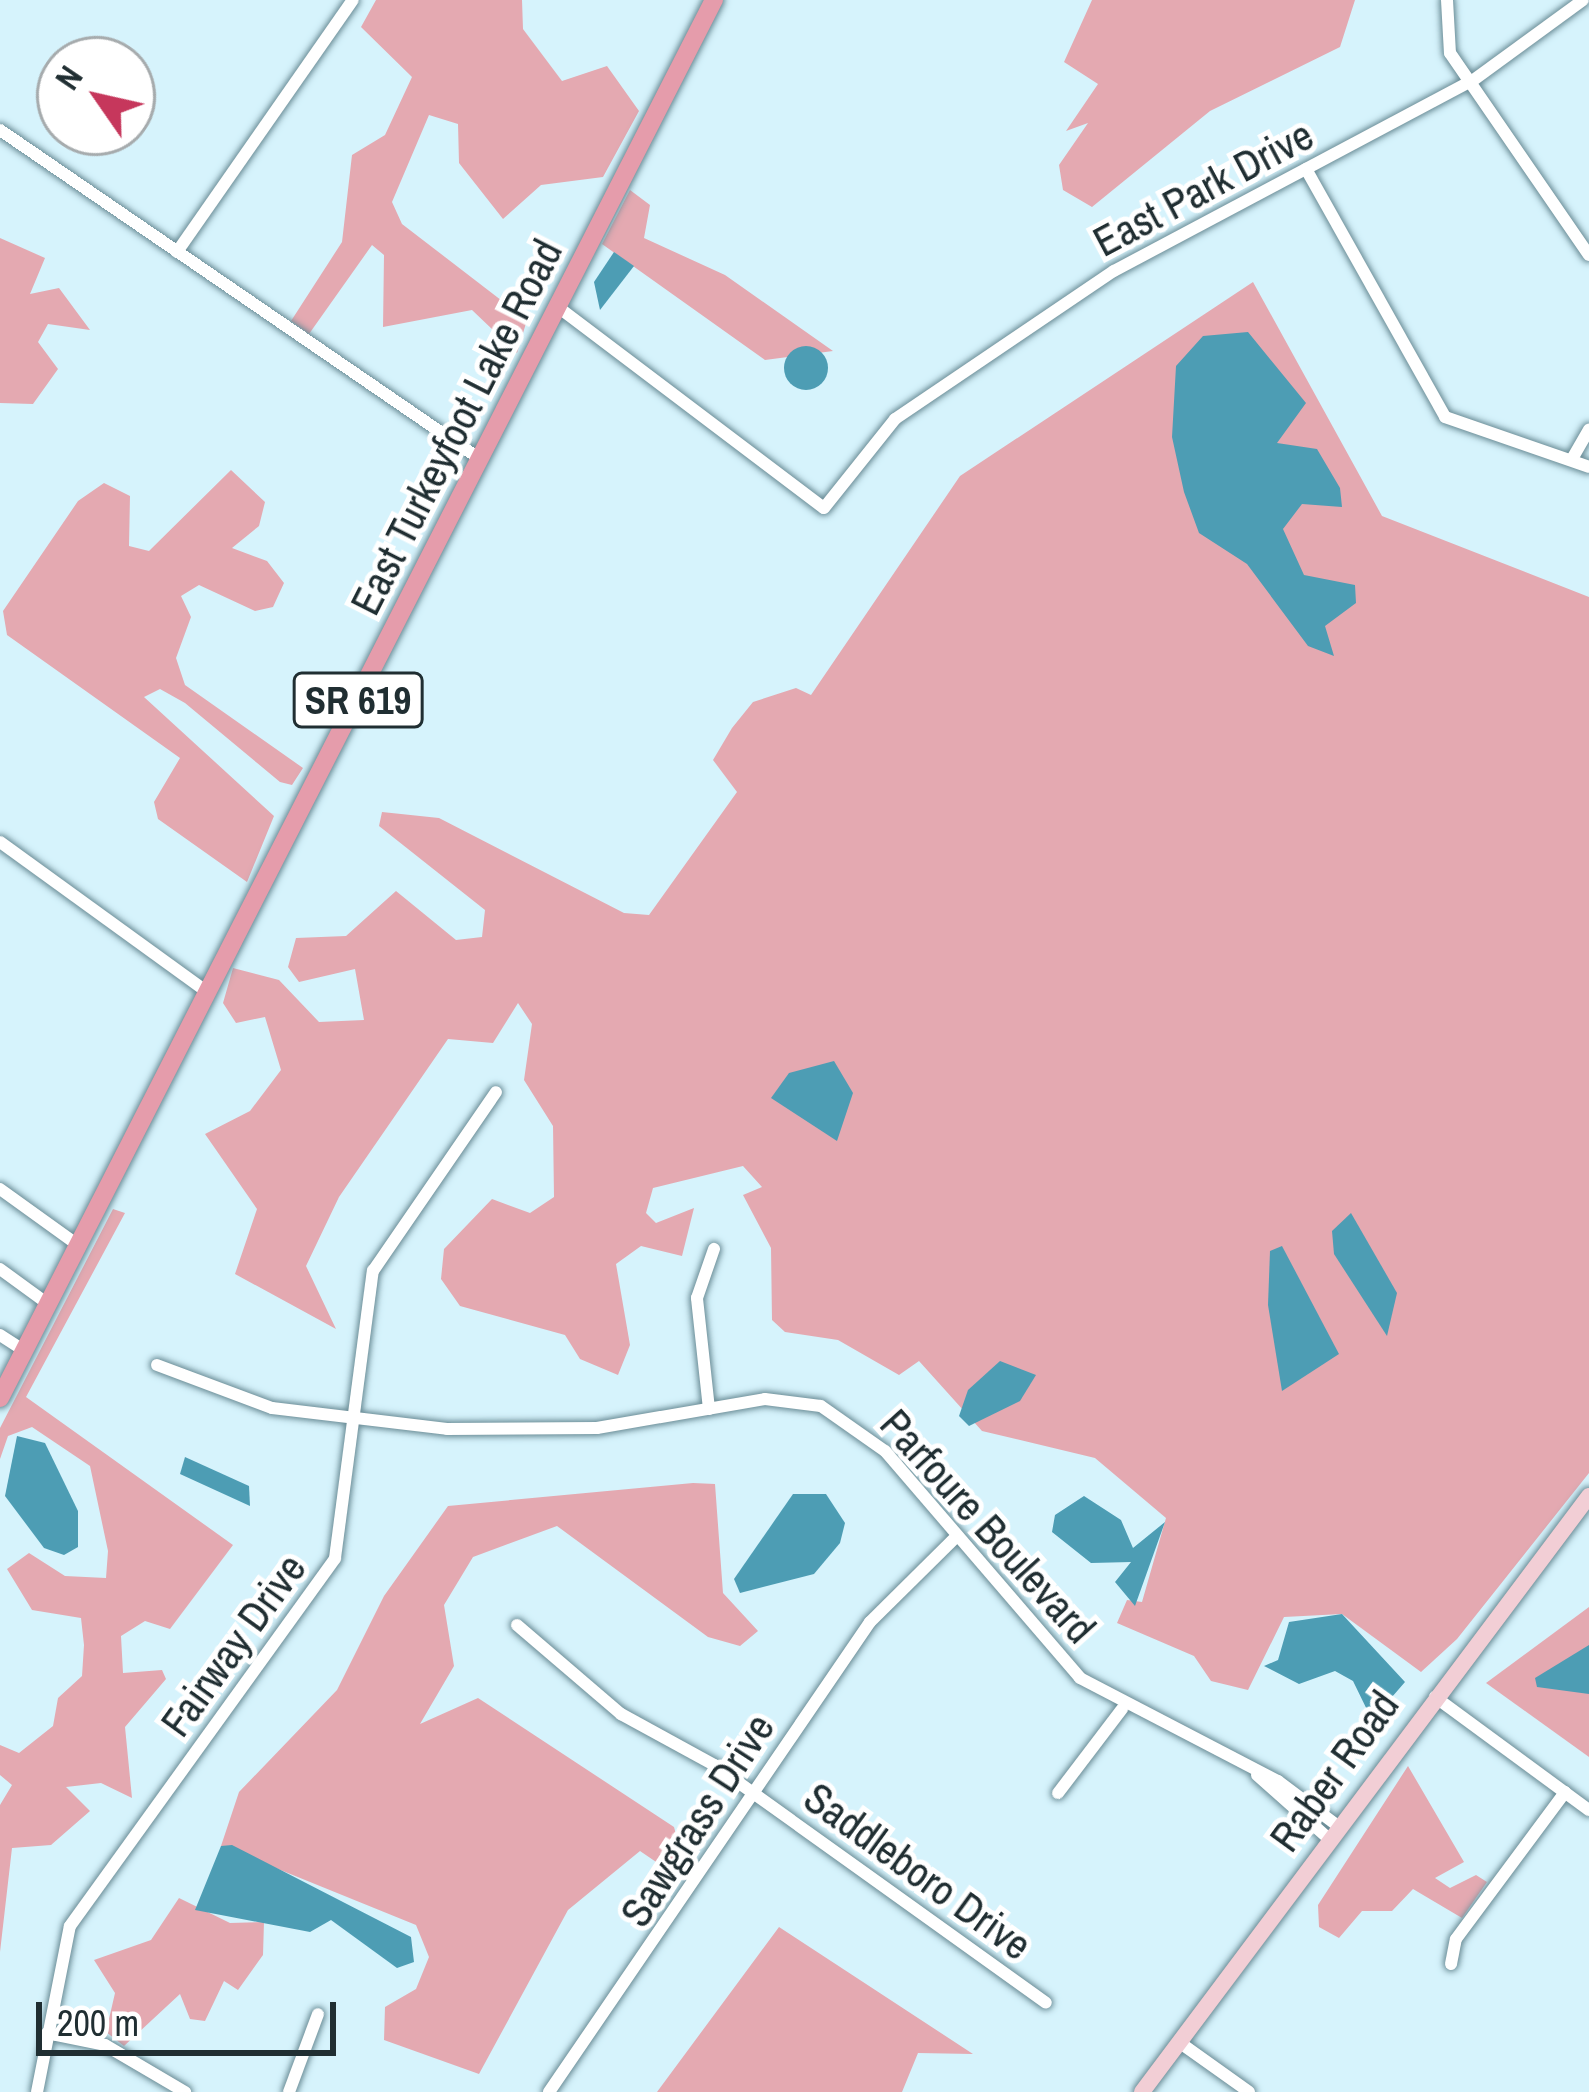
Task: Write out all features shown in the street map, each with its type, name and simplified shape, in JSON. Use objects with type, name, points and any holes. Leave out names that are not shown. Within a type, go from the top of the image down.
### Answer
[{"type":"main road","name":"East Turkeyfoot Lake Road","points":[[0,1398],[714,0]]},
{"type":"street","points":[[177,252],[353,0]]},
{"type":"street","points":[[1447,0],[1450,53],[1589,255]]},
{"type":"street","name":"East Park Drive","points":[[558,307],[824,508],[895,419],[1165,237],[1472,81],[1583,0]]},
{"type":"street","points":[[0,130],[480,459]]},
{"type":"street","points":[[1306,169],[1426,396],[1488,438],[1589,467]]},
{"type":"street","points":[[1572,459],[1589,428]]},
{"type":"street","points":[[0,842],[207,992]]},
{"type":"street","name":"Fairway Drive","points":[[38,2092],[70,1926],[327,1576],[349,1500],[354,1420],[381,1252],[496,1092]]},
{"type":"street","points":[[0,1189],[78,1245]]},
{"type":"street","points":[[709,1409],[698,1298],[714,1249]]},
{"type":"street","points":[[0,1269],[48,1304]]},
{"type":"street","points":[[0,1336],[25,1352]]},
{"type":"street","name":"Parfoure Boulevard","points":[[157,1364],[243,1400],[354,1420],[556,1432],[784,1399],[839,1414],[1058,1658],[1122,1709],[1256,1774],[1334,1833]]},
{"type":"street","name":"Raber Road","points":[[1142,2092],[1434,1696],[1589,1496]]},
{"type":"street","name":"Sawgrass Drive","points":[[549,2092],[750,1790],[870,1622],[955,1538]]},
{"type":"street","name":"Saddleboro Drive","points":[[517,1625],[621,1714],[750,1790],[1046,2003]]},
{"type":"street","points":[[1434,1696],[1589,1810]]},
{"type":"street","points":[[1058,1793],[1122,1709]]},
{"type":"street","points":[[1451,1964],[1456,1939],[1565,1792]]},
{"type":"street","points":[[289,2092],[317,2014]]},
{"type":"street","points":[[47,2032],[105,2045],[185,2092]]},
{"type":"street","points":[[1180,2042],[1249,2092]]},
{"type":"shaded area","points":[[376,0],[522,0],[523,29],[562,81],[607,66],[639,111],[603,177],[541,185],[503,219],[459,163],[458,124],[429,115],[392,202],[402,224],[527,320],[517,353],[472,310],[383,327],[384,255],[372,245],[309,334],[291,321],[342,242],[352,155],[385,135],[412,77],[361,27]]},
{"type":"shaded area","points":[[1092,0],[1355,0],[1340,47],[1210,111],[1092,207],[1063,190],[1059,165],[1088,123],[1066,131],[1098,84],[1064,62]]},
{"type":"shaded area","points":[[630,190],[650,205],[644,238],[725,275],[833,351],[765,360],[602,244]]},
{"type":"shaded area","points":[[0,238],[45,258],[30,294],[59,288],[90,330],[48,324],[38,342],[58,369],[33,404],[0,403]]},
{"type":"shaded area","points":[[1253,282],[1382,516],[1589,597],[1589,1473],[1457,1639],[1421,1672],[1342,1614],[1284,1617],[1248,1690],[1211,1681],[1194,1656],[1117,1623],[1127,1600],[1142,1602],[1166,1518],[1095,1458],[982,1431],[919,1361],[899,1375],[838,1340],[785,1332],[772,1320],[771,1248],[743,1195],[762,1187],[743,1166],[653,1188],[646,1213],[656,1223],[694,1208],[682,1256],[641,1246],[616,1264],[630,1345],[618,1375],[580,1359],[565,1335],[460,1306],[441,1279],[444,1249],[492,1199],[530,1213],[554,1197],[553,1126],[524,1080],[532,1024],[518,1003],[493,1043],[448,1039],[339,1197],[306,1266],[336,1329],[235,1274],[257,1209],[205,1134],[250,1111],[281,1070],[265,1017],[236,1023],[223,1003],[233,968],[279,980],[319,1022],[364,1020],[355,969],[299,982],[288,967],[296,938],[346,936],[396,891],[456,940],[482,937],[485,910],[379,826],[382,812],[439,818],[624,913],[649,915],[737,792],[713,760],[732,728],[753,702],[796,688],[811,695],[960,476]]},
{"type":"shaded area","points":[[231,470],[265,502],[259,526],[232,548],[267,561],[284,583],[273,607],[255,611],[199,585],[181,596],[191,617],[176,658],[185,685],[303,768],[292,785],[280,782],[185,703],[160,689],[144,697],[274,816],[247,882],[158,819],[154,802],[180,758],[7,635],[3,611],[78,501],[104,483],[130,496],[129,546],[149,551]]},
{"type":"shaded area","points":[[113,1209],[125,1213],[26,1397],[233,1545],[170,1629],[145,1621],[121,1636],[123,1673],[162,1670],[166,1679],[125,1727],[132,1798],[101,1783],[66,1787],[90,1811],[51,1845],[12,1848],[0,1952],[0,1805],[12,1785],[0,1775],[0,1745],[19,1753],[53,1726],[58,1698],[82,1676],[84,1645],[81,1618],[32,1610],[7,1569],[29,1553],[65,1576],[106,1578],[108,1551],[90,1466],[32,1427],[8,1436],[0,1459],[0,1428]]},
{"type":"shaded area","points":[[715,1484],[723,1593],[758,1631],[740,1646],[708,1637],[557,1526],[473,1557],[444,1605],[454,1666],[420,1724],[478,1698],[674,1827],[682,1857],[662,1866],[640,1851],[568,1910],[479,2074],[384,2040],[385,2007],[416,1989],[429,1957],[416,1925],[221,1846],[239,1792],[337,1690],[384,1596],[448,1506]]},
{"type":"shaded area","points":[[1589,1607],[1589,1757],[1486,1683]]},
{"type":"shaded area","points":[[1408,1766],[1464,1862],[1435,1878],[1450,1888],[1476,1875],[1487,1882],[1462,1918],[1413,1889],[1392,1911],[1362,1911],[1339,1938],[1319,1927],[1318,1905]]},
{"type":"shaded area","points":[[179,1898],[230,1923],[264,1922],[263,1955],[238,1990],[224,1981],[205,2021],[190,2019],[180,1994],[124,2046],[106,2032],[115,1993],[94,1960],[151,1940]]},
{"type":"shaded area","points":[[779,1927],[973,2054],[918,2053],[902,2092],[657,2092]]},
{"type":"water","points":[[614,252],[634,266],[600,310],[594,282]]},
{"type":"water","points":[[1248,332],[1306,403],[1277,443],[1317,449],[1340,488],[1342,507],[1302,504],[1283,529],[1304,575],[1355,585],[1356,603],[1325,626],[1334,656],[1308,646],[1247,564],[1199,533],[1184,492],[1172,437],[1176,366],[1203,336]]},
{"type":"water","points":[[806,346],[822,352],[828,368],[822,384],[806,390],[790,384],[784,368],[790,352]]},
{"type":"water","points":[[834,1061],[853,1093],[837,1141],[771,1098],[789,1073]]},
{"type":"water","points":[[1351,1213],[1397,1293],[1387,1336],[1334,1254],[1332,1231]]},
{"type":"water","points":[[1282,1246],[1339,1354],[1282,1391],[1268,1305],[1270,1251]]},
{"type":"water","points":[[1000,1361],[1036,1375],[1020,1401],[969,1426],[959,1416],[968,1390]]},
{"type":"water","points":[[17,1436],[45,1443],[78,1511],[78,1547],[64,1555],[44,1548],[5,1496]]},
{"type":"water","points":[[185,1457],[249,1486],[250,1506],[180,1474]]},
{"type":"water","points":[[793,1494],[826,1494],[845,1523],[840,1543],[814,1574],[740,1593],[734,1579]]},
{"type":"water","points":[[1084,1496],[1121,1520],[1133,1548],[1165,1522],[1135,1606],[1115,1582],[1131,1562],[1091,1563],[1052,1532],[1055,1515]]},
{"type":"water","points":[[1342,1614],[1405,1682],[1372,1720],[1353,1681],[1335,1671],[1299,1684],[1264,1666],[1278,1660],[1289,1622]]},
{"type":"water","points":[[1589,1645],[1589,1694],[1537,1687],[1535,1678]]},
{"type":"water","points":[[232,1845],[411,1937],[414,1962],[397,1968],[331,1920],[310,1932],[195,1910],[221,1846]]}]
